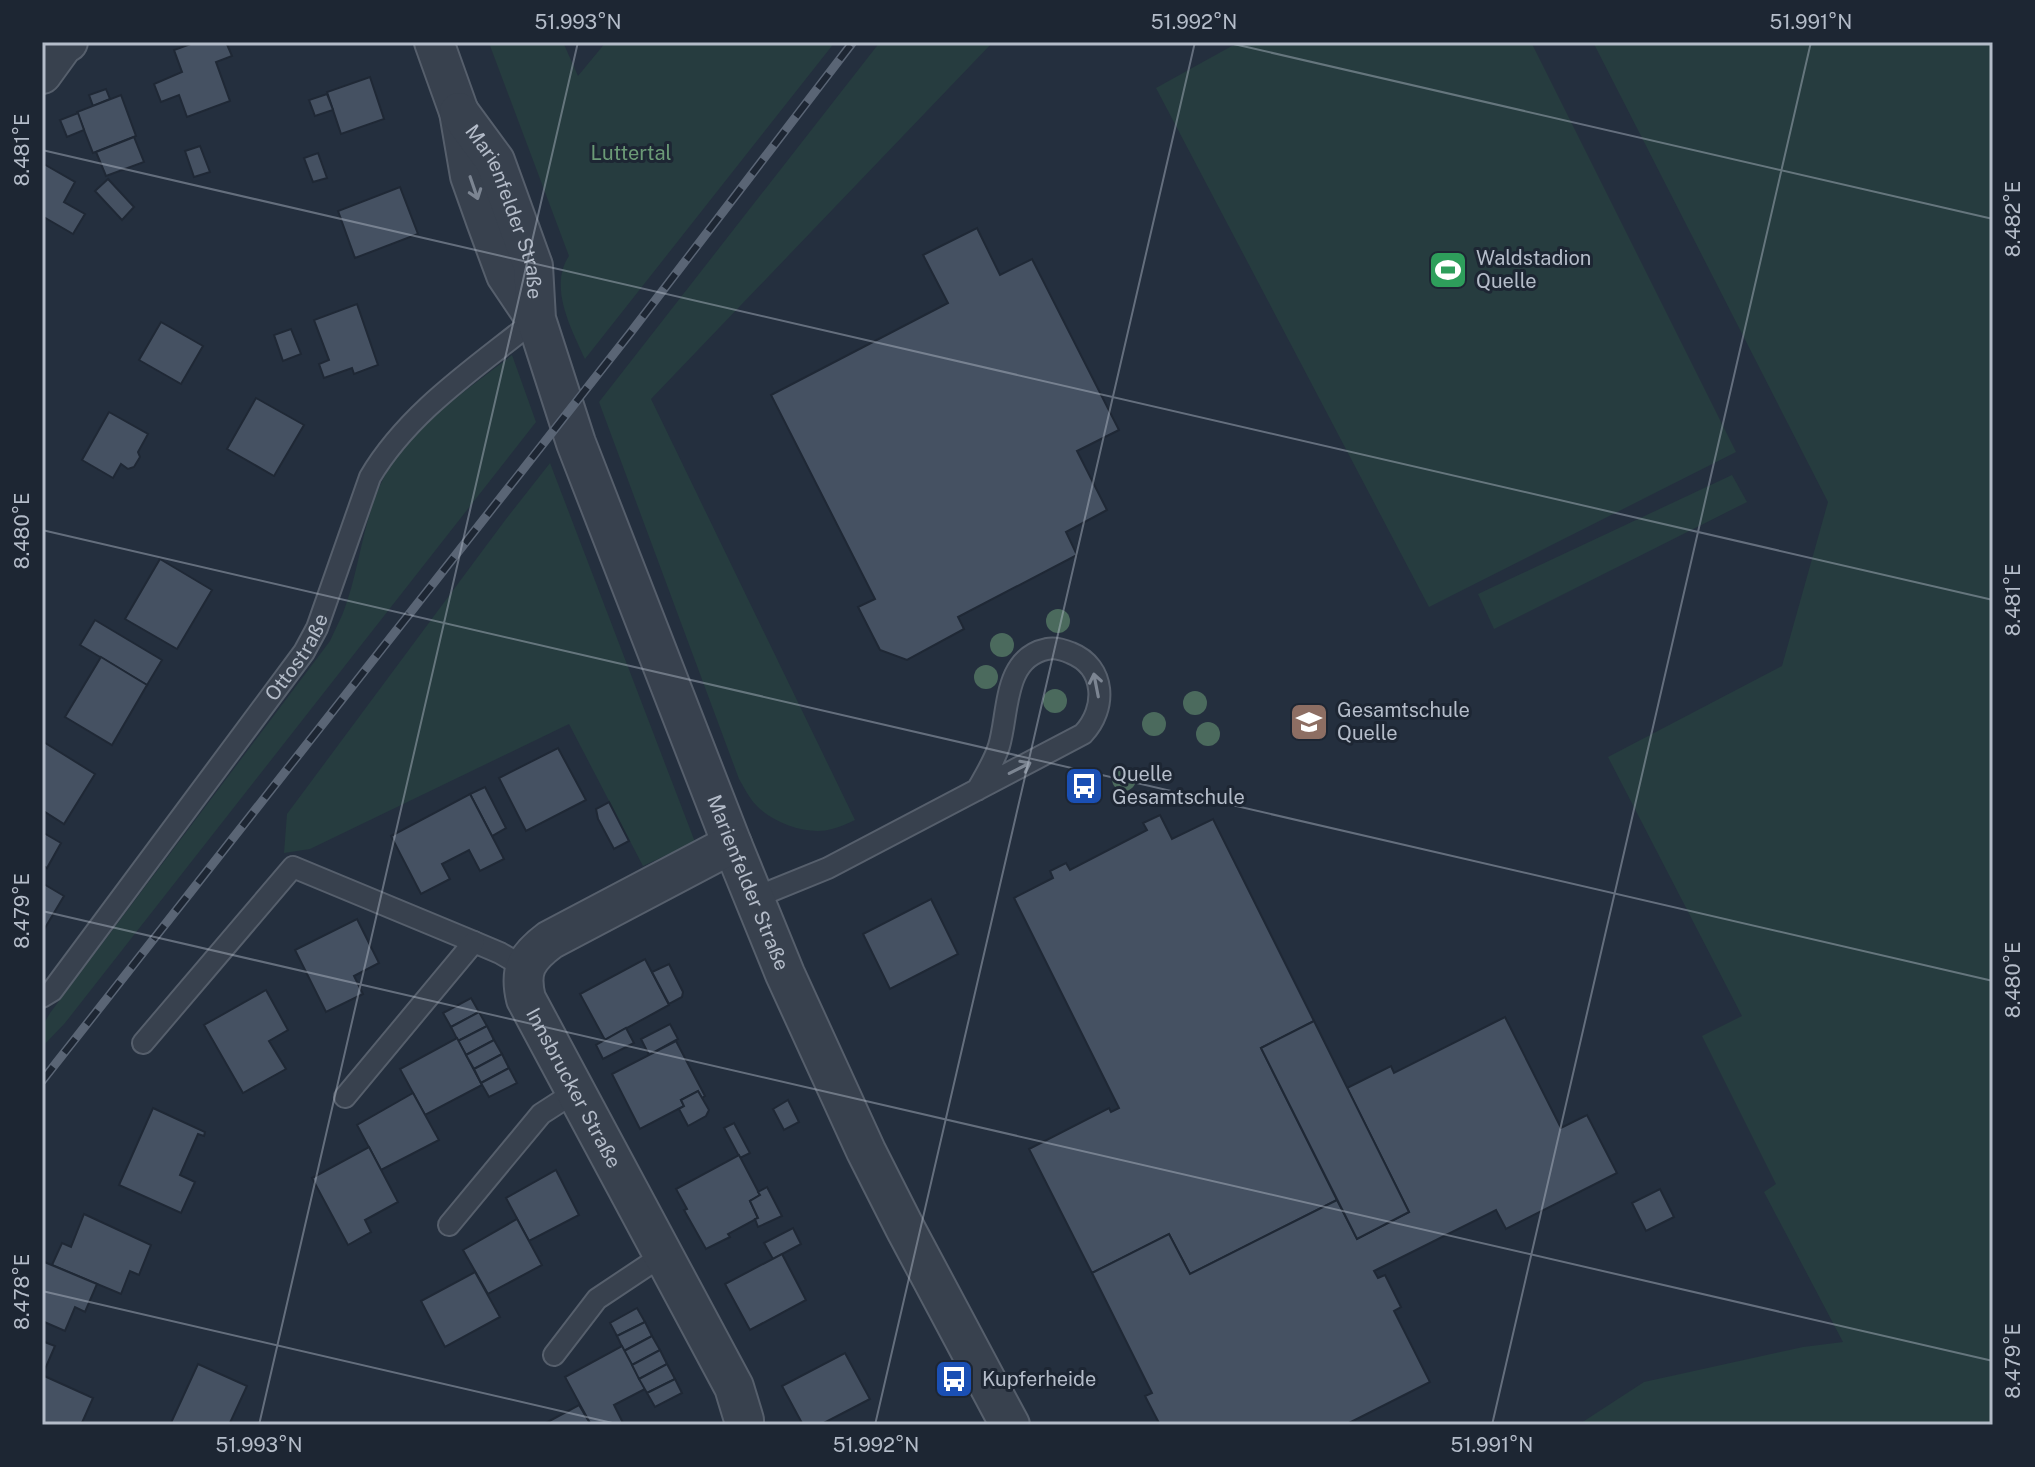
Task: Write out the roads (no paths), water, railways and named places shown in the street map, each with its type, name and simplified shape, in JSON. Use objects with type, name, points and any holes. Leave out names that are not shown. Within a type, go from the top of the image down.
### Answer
[{"type":"street","points":[[42,74],[68,42]]},
{"type":"street","name":"Marienfelder Straße","points":[[434,42],[459,112],[495,161],[533,266],[536,319],[576,443],[785,974],[866,1151],[1010,1425]]},
{"type":"street","points":[[524,967],[535,951],[550,940],[732,844]]},
{"type":"street","name":"Innsbrucker Straße","points":[[524,967],[522,984],[526,999],[734,1387],[744,1425]]},
{"type":"lane","name":"Ottostraße","points":[[42,997],[52,991],[62,978],[304,652],[317,628],[370,477],[383,456],[425,409],[536,319]]},
{"type":"lane","points":[[754,898],[828,868],[977,790],[1083,734],[1093,724],[1098,710],[1098,681],[1084,658],[1063,649],[1049,648],[1026,659],[1018,667],[999,746],[977,790]]},
{"type":"lane","points":[[143,1043],[293,867],[500,953],[524,967]]},
{"type":"lane","points":[[345,1097],[474,942]]},
{"type":"lane","points":[[449,1225],[541,1114],[575,1092]]},
{"type":"lane","points":[[554,1355],[597,1299],[663,1255]]},
{"type":"railway","points":[[42,1081],[631,332],[853,42]]},
{"type":"place","name":"Waldstadion Quelle","points":[[1448,270]]},
{"type":"place","name":"Gesamtschule Quelle","points":[[1309,722]]},
{"type":"place","name":"Quelle Gesamtschule","points":[[1084,786]]},
{"type":"place","name":"Kupferheide","points":[[954,1379]]},
{"type":"park label","name":"Luttertal","points":[[631,153]]}]
